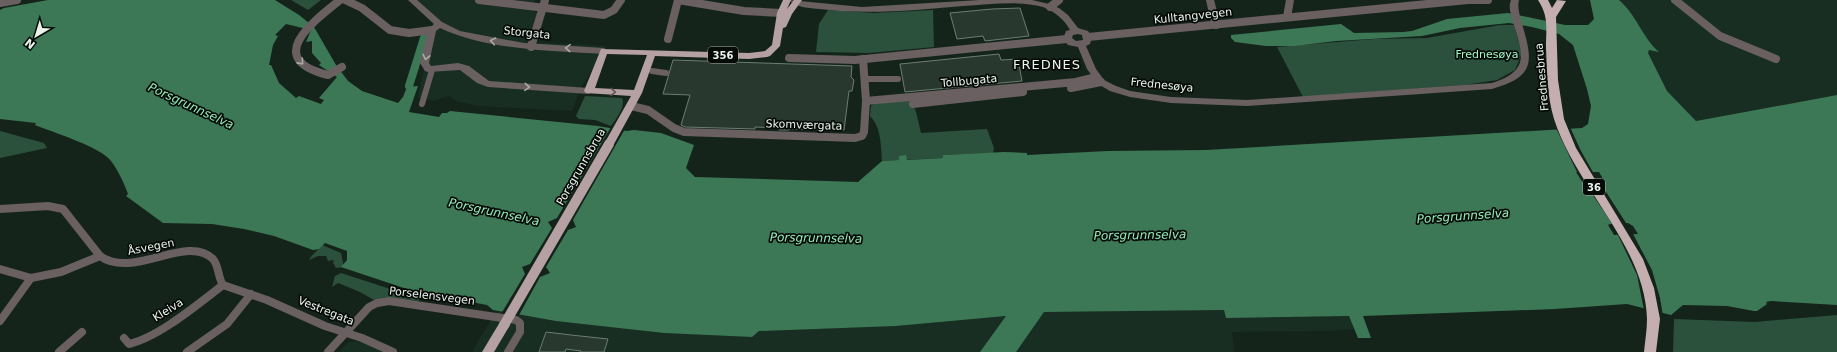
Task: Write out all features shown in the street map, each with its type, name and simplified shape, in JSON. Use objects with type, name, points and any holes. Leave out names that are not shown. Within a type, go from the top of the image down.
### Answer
[{"type":"highway","name":"36","points":[[1543,0],[1551,17]]},
{"type":"highway","points":[[1548,0],[1562,0]]},
{"type":"highway","points":[[1551,17],[1562,0]]},
{"type":"highway","name":"Frednesbrua","points":[[1551,17],[1553,86],[1559,119],[1576,159],[1624,234],[1637,259],[1648,290],[1652,310],[1652,337],[1650,352]]},
{"type":"main road","name":"356","points":[[780,32],[781,13],[787,0]]},
{"type":"main road","name":"356","points":[[652,53],[763,55],[771,52],[776,46],[785,18],[796,1]]},
{"type":"main road","name":"Storgata","points":[[604,52],[652,53]]},
{"type":"main road","points":[[604,52],[589,91],[637,93]]},
{"type":"main road","name":"Porsgrunnsbrua","points":[[488,352],[631,106],[652,53]]},
{"type":"street","points":[[0,4],[17,0]]},
{"type":"street","points":[[340,0],[308,29],[298,42],[296,52],[297,60],[309,69],[328,75],[342,67]]},
{"type":"street","points":[[345,0],[358,5],[390,30],[409,33],[436,27]]},
{"type":"street","name":"Storgata","points":[[412,0],[436,27],[458,33],[532,47],[604,52]]},
{"type":"street","points":[[479,0],[594,14],[610,14],[615,10],[621,0]]},
{"type":"street","points":[[532,47],[546,0]]},
{"type":"street","points":[[668,40],[678,0],[744,11],[781,13]]},
{"type":"street","points":[[822,0],[858,6],[910,7]]},
{"type":"street","points":[[1050,7],[1058,0]]},
{"type":"street","points":[[1210,0],[1216,25]]},
{"type":"street","points":[[1287,17],[1290,0]]},
{"type":"street","name":"Kulltangvegen","points":[[1088,37],[1216,25],[1424,2],[1488,0]]},
{"type":"street","points":[[1675,0],[1720,36],[1776,59]]},
{"type":"street","points":[[796,1],[862,10],[1022,2],[1050,7],[1064,16],[1074,31]]},
{"type":"street","name":"Frednesøya","points":[[1099,79],[1117,91],[1134,95],[1234,103],[1492,86],[1507,82],[1522,72],[1525,65],[1526,57],[1514,2]]},
{"type":"street","points":[[436,27],[424,63],[426,68],[432,70],[459,66],[467,68],[477,79],[488,84],[589,91]]},
{"type":"street","points":[[790,58],[863,59],[1068,39],[1074,44],[1081,44],[1087,42],[1088,37],[1082,31],[1074,31],[1068,35],[1068,39]]},
{"type":"street","points":[[913,104],[1081,87],[1099,79],[1081,44]]},
{"type":"street","name":"Skomværgata","points":[[631,106],[648,110],[678,131],[684,132],[855,138],[862,136],[864,132],[866,101],[863,59]]},
{"type":"street","points":[[422,104],[432,70]]},
{"type":"street","points":[[652,71],[666,73]]},
{"type":"street","points":[[864,79],[898,79]]},
{"type":"street","name":"Tollbugata","points":[[866,101],[1099,79]]},
{"type":"street","points":[[0,209],[48,206],[63,209],[100,256],[61,272],[31,278],[0,269]]},
{"type":"street","name":"Åsvegen","points":[[100,256],[115,264],[123,264],[182,252],[203,254],[215,262],[218,280],[223,285]]},
{"type":"street","points":[[0,321],[31,278]]},
{"type":"street","name":"Vestregata","points":[[223,285],[267,300],[325,326],[346,332],[393,352]]},
{"type":"street","name":"Kleiva","points":[[124,338],[129,344],[138,343],[195,307],[223,285]]},
{"type":"street","points":[[187,352],[222,328],[251,294]]},
{"type":"street","name":"Porselensvegen","points":[[328,352],[369,307],[376,303],[389,301],[516,320],[520,323],[520,332],[508,352]]},
{"type":"street","points":[[59,352],[82,332]]},
{"type":"shaded area","points":[[413,0],[535,0],[531,8],[539,15],[533,42],[607,46],[580,89],[572,111],[479,106],[459,102],[448,96],[433,101],[418,98],[433,22]]},
{"type":"shaded area","points":[[1619,0],[1837,0],[1837,95],[1696,121],[1667,91],[1648,53],[1648,50],[1658,51],[1644,34],[1626,6]]},
{"type":"shaded area","points":[[1224,310],[1226,318],[1350,316],[1354,329],[1328,331],[1232,332],[1234,352],[472,352],[496,311],[531,317],[664,333],[751,337],[759,331],[896,326],[1006,316],[1003,320],[1041,316],[1044,312]]},
{"type":"shaded area","points":[[349,342],[360,342],[392,352],[339,352]]},
{"type":"green space","points":[[291,0],[321,0],[308,10]]},
{"type":"green space","points":[[828,10],[874,13],[933,10],[934,47],[869,53],[816,52],[819,24]]},
{"type":"green space","name":"Frednesøya","points":[[1500,25],[1514,25],[1522,53],[1515,70],[1497,80],[1465,85],[1303,97],[1277,47],[1374,39],[1427,38]]},
{"type":"green space","points":[[585,96],[622,98],[622,109],[611,126],[595,120],[579,119],[576,116]]},
{"type":"green space","points":[[911,100],[916,112],[921,133],[987,129],[994,148],[993,153],[943,155],[943,158],[882,161],[881,143],[878,131],[874,120],[870,116],[871,106],[874,104]]},
{"type":"green space","points":[[0,131],[44,143],[47,148],[0,158]]},
{"type":"green space","points":[[322,245],[341,253],[344,267],[336,268],[333,263],[334,260],[328,261],[326,256],[318,256],[309,260]]},
{"type":"green space","points":[[341,273],[421,299],[418,301],[386,297],[374,300],[360,292],[338,283],[332,287],[335,276]]},
{"type":"green space","points":[[1837,315],[1837,352],[1673,352],[1674,319],[1755,322]]},
{"type":"water","name":"Porsgrunnselva","points":[[48,0],[275,0],[299,15],[314,27],[336,65],[348,81],[362,91],[398,103],[403,97],[407,87],[418,86],[409,112],[439,117],[442,113],[447,113],[450,111],[598,126],[627,131],[634,130],[661,133],[694,145],[686,168],[695,177],[858,182],[882,161],[899,160],[899,156],[906,155],[907,160],[943,158],[943,155],[1004,152],[1027,153],[1027,155],[1108,151],[1206,150],[1582,128],[1588,124],[1591,106],[1587,89],[1573,45],[1559,34],[1509,23],[1460,28],[1422,36],[1336,41],[1295,46],[1266,46],[1235,42],[1231,38],[1231,35],[1341,24],[1354,33],[1403,32],[1412,31],[1447,19],[1508,13],[1565,25],[1588,25],[1594,19],[1590,0],[1619,0],[1630,12],[1648,40],[1659,52],[1649,50],[1648,53],[1667,91],[1696,121],[1837,95],[1837,305],[1771,301],[1766,302],[1767,304],[1757,311],[1754,311],[1727,306],[1683,305],[1671,315],[1627,304],[1555,309],[1363,316],[1371,338],[1358,338],[1349,316],[1226,318],[1224,310],[1044,312],[1016,352],[980,352],[1006,316],[896,326],[759,331],[752,337],[664,333],[556,321],[493,310],[487,305],[413,291],[341,267],[347,260],[347,251],[325,243],[319,249],[313,250],[274,236],[244,229],[212,224],[163,223],[126,196],[128,194],[114,165],[106,156],[97,150],[35,125],[36,123],[0,119],[0,10]],"holes":[[[286,24],[311,30],[306,42],[312,41],[312,53],[321,63],[319,65],[337,77],[319,98],[324,100],[321,104],[299,96],[296,98],[279,83],[271,65],[269,65],[273,45],[278,36],[275,35]],[[1576,172],[1599,172],[1605,182],[1583,183]],[[1628,223],[1633,226],[1638,234],[1614,235],[1608,225]]]},
{"type":"pier","points":[[611,127],[625,129],[573,220],[576,227],[568,230],[546,267],[550,273],[540,277],[518,317],[501,314],[525,274],[522,267],[530,264],[552,228],[548,222],[557,218]]},
{"type":"pier","points":[[1570,127],[1594,174],[1580,174],[1584,181],[1599,181],[1628,226],[1613,225],[1576,170],[1556,128]]},
{"type":"pier","points":[[1632,232],[1652,270],[1660,298],[1663,316],[1644,310],[1637,275],[1617,233]]},
{"type":"building","points":[[1020,8],[1029,36],[985,41],[983,36],[957,39],[950,13]]},
{"type":"building","points":[[999,54],[1001,60],[1018,59],[1022,81],[905,92],[900,64]]},
{"type":"building","points":[[673,60],[852,66],[851,77],[854,80],[852,91],[849,91],[844,130],[779,130],[779,128],[755,127],[755,129],[685,127],[681,125],[690,95],[663,94]]},
{"type":"building","points":[[546,332],[608,339],[604,352],[580,352],[581,351],[566,349],[565,352],[539,352]]},
{"type":"waterway","points":[[409,86],[424,38]]},
{"type":"district","name":"FREDNES","points":[[1047,64]]}]
